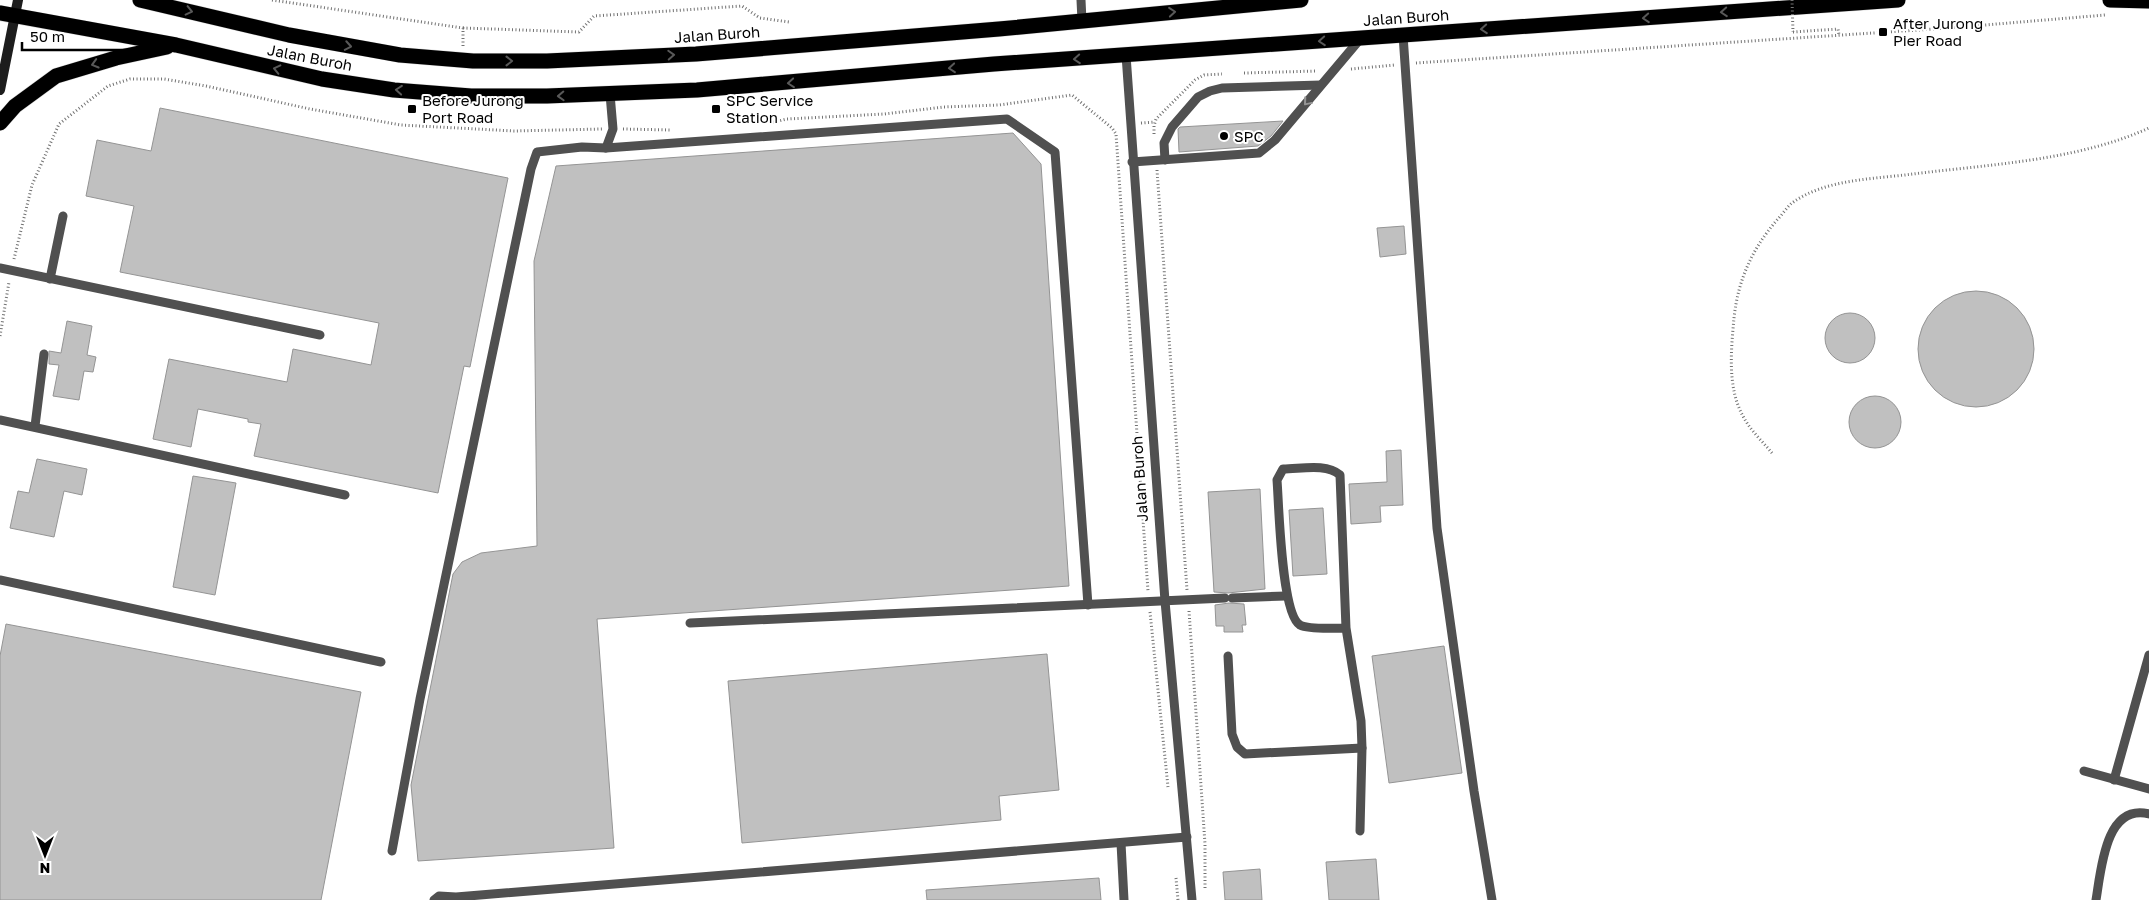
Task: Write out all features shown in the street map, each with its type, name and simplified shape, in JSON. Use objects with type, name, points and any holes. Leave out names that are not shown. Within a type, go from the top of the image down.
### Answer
[{"type":"highway","name":"Jalan Buroh","points":[[141,0],[308,38],[400,55],[464,61],[547,61],[696,54],[1301,0]]},
{"type":"highway","name":"Jalan Buroh","points":[[7,15],[176,45],[322,79],[394,90],[471,96],[547,96],[698,90],[994,64],[1898,0]]},
{"type":"highway","points":[[2110,7],[2149,1]]},
{"type":"highway","points":[[0,122],[15,106],[56,76],[116,58],[176,45]]},
{"type":"main road","points":[[0,90],[7,15],[18,0]]},
{"type":"lane","points":[[1081,0],[1082,21]]},
{"type":"lane","points":[[1403,35],[1437,528],[1474,791],[1492,900]]},
{"type":"lane","points":[[1132,162],[1259,153],[1275,140],[1360,38]]},
{"type":"lane","name":"Jalan Buroh","points":[[1126,56],[1132,162],[1165,602],[1192,900]]},
{"type":"lane","points":[[1161,160],[1167,135],[1198,97],[1210,91],[1222,88],[1321,85]]},
{"type":"lane","points":[[606,148],[612,129],[610,94]]},
{"type":"lane","points":[[392,852],[420,699],[533,160],[537,152],[1006,119],[1055,152],[1088,605]]},
{"type":"lane","points":[[50,279],[63,216]]},
{"type":"lane","points":[[0,268],[320,335]]},
{"type":"lane","points":[[35,426],[44,354]]},
{"type":"lane","points":[[0,420],[35,426],[345,495]]},
{"type":"lane","points":[[1346,628],[1307,627],[1300,625],[1295,620],[1286,596],[1277,480],[1278,474],[1283,469],[1326,468],[1335,470],[1340,475],[1346,628],[1360,721],[1362,748],[1360,831]]},
{"type":"lane","points":[[0,580],[381,662]]},
{"type":"lane","points":[[690,623],[1286,596]]},
{"type":"lane","points":[[2114,780],[2149,654]]},
{"type":"lane","points":[[1228,656],[1232,734],[1237,747],[1245,754],[1362,748]]},
{"type":"lane","points":[[2084,771],[2149,789]]},
{"type":"lane","points":[[2096,900],[2104,852],[2115,825],[2132,813],[2149,814]]},
{"type":"lane","points":[[434,900],[439,896],[466,896],[1187,837]]},
{"type":"lane","points":[[1121,842],[1124,900]]},
{"type":"path","points":[[272,0],[462,28],[579,32],[594,16],[742,6],[760,18],[789,22]]},
{"type":"path","points":[[1792,0],[1793,32],[1838,29],[1839,35]]},
{"type":"path","points":[[1234,74],[1334,70],[1950,28],[2110,7]]},
{"type":"path","points":[[462,28],[464,61]]},
{"type":"path","points":[[1205,891],[1205,844],[1161,160],[1154,126],[1156,119],[1195,80],[1204,75],[1224,74]]},
{"type":"path","points":[[0,336],[11,270],[32,185],[59,124],[108,86],[130,79],[173,80],[310,109],[401,125],[514,131],[679,130]]},
{"type":"path","points":[[769,123],[788,119],[884,114],[944,107],[999,105],[1072,95],[1112,128],[1116,134],[1149,602],[1168,789]]},
{"type":"path","points":[[1772,454],[1744,420],[1735,400],[1731,353],[1736,297],[1746,266],[1761,238],[1792,204],[1819,190],[1837,185],[2062,155],[2128,137],[2149,128]]},
{"type":"path","points":[[1176,873],[1178,900]]},
{"type":"building","points":[[160,108],[508,178],[470,367],[464,366],[438,493],[254,456],[261,424],[248,422],[248,419],[198,409],[191,447],[153,439],[169,359],[287,382],[293,349],[371,365],[379,323],[120,272],[134,206],[86,196],[97,140],[151,151]]},
{"type":"building","name":"SPC","points":[[1283,121],[1271,136],[1258,146],[1179,152],[1178,129],[1180,127]]},
{"type":"building","points":[[1013,133],[1041,164],[1069,586],[597,619],[614,848],[418,861],[411,785],[453,574],[462,562],[481,553],[537,546],[534,261],[556,166]]},
{"type":"building","points":[[1404,226],[1406,254],[1380,257],[1377,228]]},
{"type":"building","points":[[1976,291],[1998,296],[2017,308],[2029,327],[2034,349],[2029,371],[2017,390],[1998,402],[1976,407],[1954,402],[1935,390],[1923,371],[1918,349],[1923,327],[1935,308],[1954,296]]},
{"type":"building","points":[[1850,313],[1868,320],[1875,338],[1868,356],[1850,363],[1832,356],[1825,338],[1832,320]]},
{"type":"building","points":[[67,321],[92,326],[87,355],[96,357],[93,372],[84,371],[79,400],[53,396],[59,365],[49,364],[49,351],[61,353]]},
{"type":"building","points":[[1875,396],[1885,398],[1893,404],[1899,412],[1901,422],[1899,432],[1893,440],[1885,446],[1875,448],[1865,446],[1857,440],[1851,432],[1849,422],[1851,412],[1857,404],[1865,398]]},
{"type":"building","points":[[1401,450],[1403,505],[1380,506],[1381,522],[1351,524],[1349,484],[1387,482],[1386,451]]},
{"type":"building","points":[[37,459],[87,469],[82,495],[64,491],[54,537],[10,528],[18,491],[29,493]]},
{"type":"building","points":[[193,476],[236,483],[215,595],[173,587]]},
{"type":"building","points":[[1260,489],[1265,589],[1228,593],[1214,592],[1208,492]]},
{"type":"building","points":[[1323,508],[1327,574],[1293,576],[1289,510]]},
{"type":"building","points":[[1229,603],[1244,604],[1246,625],[1242,625],[1243,632],[1224,632],[1224,626],[1216,626],[1215,605]]},
{"type":"building","points":[[6,624],[361,692],[321,900],[0,900],[0,656]]},
{"type":"building","points":[[1444,646],[1462,773],[1389,783],[1372,656]]},
{"type":"building","points":[[1047,654],[1059,790],[999,796],[1001,820],[742,843],[728,681]]},
{"type":"building","points":[[1376,859],[1379,900],[1329,900],[1326,862]]},
{"type":"building","points":[[1260,869],[1262,900],[1225,900],[1223,872]]},
{"type":"building","points":[[1099,878],[1101,900],[927,900],[926,890]]},
{"type":"place","name":"After Jurong Pier Road","points":[[1883,32]]},
{"type":"place","name":"Before Jurong Port Road","points":[[412,109]]},
{"type":"place","name":"SPC Service Station","points":[[716,109]]},
{"type":"place","name":"SPC","points":[[1224,136]]}]
